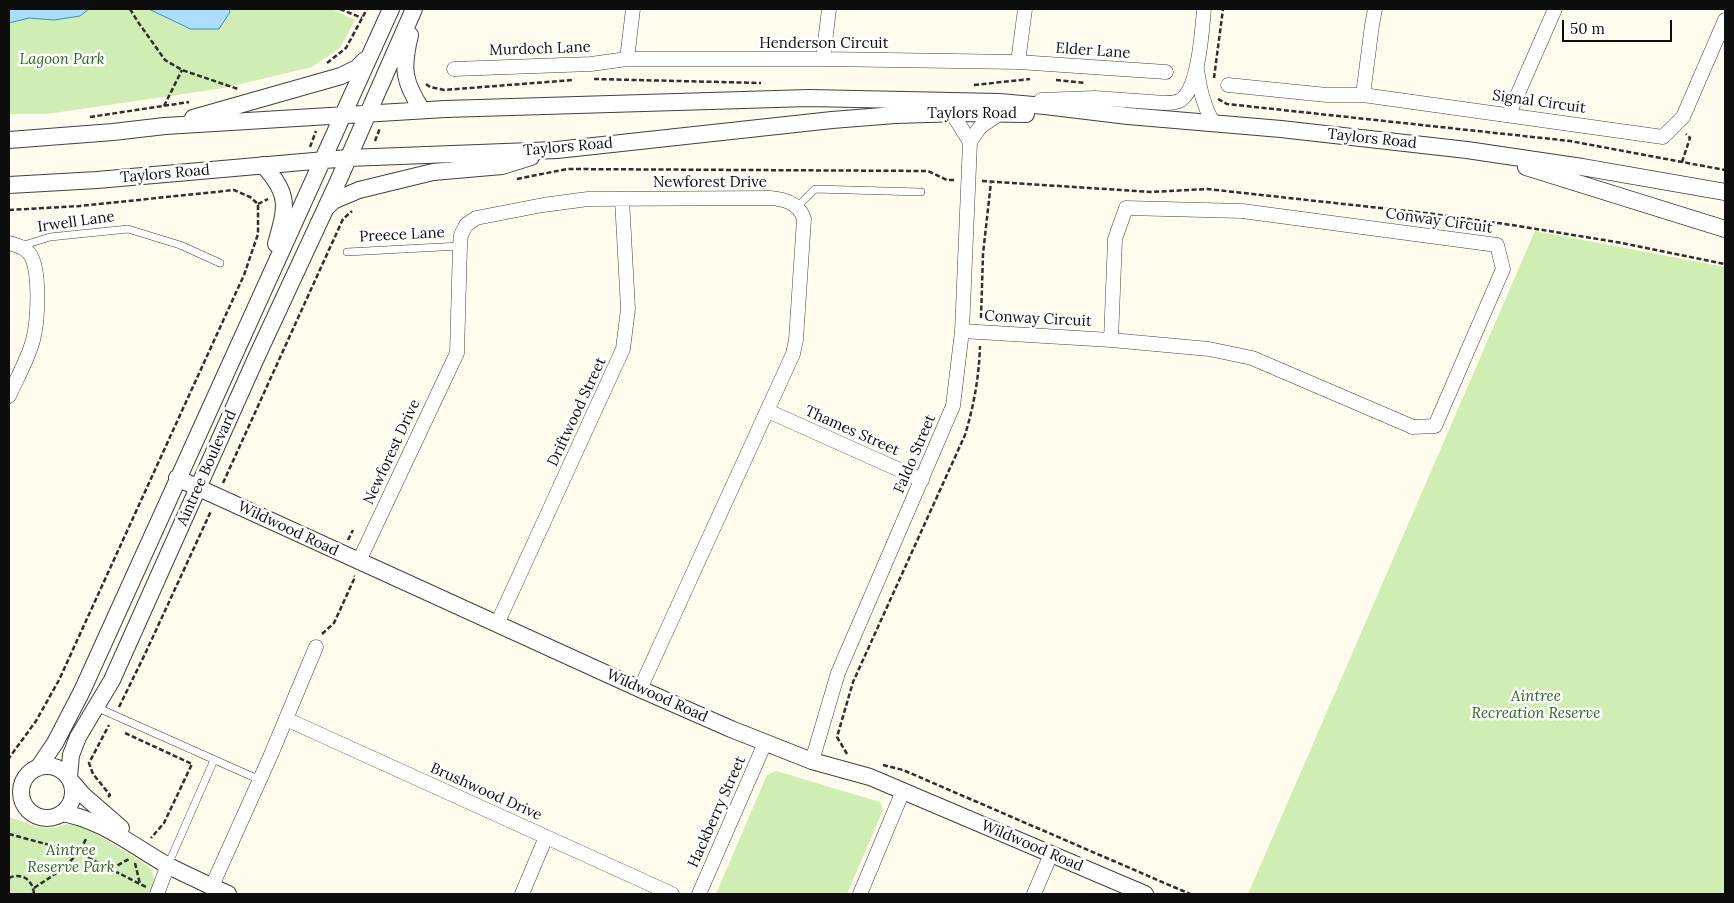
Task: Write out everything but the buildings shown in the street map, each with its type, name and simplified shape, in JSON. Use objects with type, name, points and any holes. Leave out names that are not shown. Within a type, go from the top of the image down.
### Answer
[{"type":"street","name":"Aintree Boulevard","points":[[34,770],[55,743],[78,698],[391,9]]},
{"type":"street","name":"Aintree Boulevard","points":[[70,779],[70,762],[74,745],[112,680],[415,9]]},
{"type":"street","points":[[415,9],[405,57],[406,82],[422,110]]},
{"type":"street","points":[[627,59],[633,9]]},
{"type":"street","points":[[822,59],[830,9]]},
{"type":"street","points":[[1018,62],[1025,9]]},
{"type":"street","points":[[952,113],[970,142],[980,127],[999,108],[1095,98],[1165,103],[1176,102],[1182,99],[1188,92],[1197,68],[1204,9]]},
{"type":"street","points":[[1364,95],[1372,24],[1376,9]]},
{"type":"street","points":[[1509,114],[1555,9]]},
{"type":"street","name":"Signal Circuit","points":[[1228,85],[1327,95],[1364,95],[1662,137],[1683,117],[1725,20]]},
{"type":"street","points":[[165,126],[341,76],[356,68],[368,57]]},
{"type":"street","name":"Henderson Circuit","points":[[627,59],[1018,62]]},
{"type":"street","name":"Murdoch Lane","points":[[454,69],[590,64],[627,59]]},
{"type":"street","name":"Elder Lane","points":[[1018,62],[1166,72]]},
{"type":"street","points":[[1197,68],[1204,106],[1214,123]]},
{"type":"street","name":"Taylors Road","points":[[9,140],[165,126],[422,110],[809,98],[999,108],[1214,123],[1467,150],[1582,167],[1725,192]]},
{"type":"street","name":"Taylors Road","points":[[9,185],[97,180],[348,158],[557,150],[841,119],[895,114],[952,113],[999,108]]},
{"type":"street","name":"Faldo Street","points":[[812,761],[838,673],[953,406],[962,331],[970,142]]},
{"type":"street","points":[[325,208],[333,201],[359,190],[433,172],[502,166],[557,150]]},
{"type":"street","name":"Taylors Road","points":[[1467,150],[1613,193],[1725,229]]},
{"type":"street","points":[[263,165],[273,176],[285,201],[284,215],[264,287]]},
{"type":"street","name":"Newforest Drive","points":[[354,567],[457,353],[460,246],[461,235],[466,225],[476,218],[543,205],[588,199],[770,198],[791,202],[797,207]]},
{"type":"street","name":"Driftwood Street","points":[[497,624],[623,350],[628,309],[622,199]]},
{"type":"street","points":[[640,689],[793,354],[796,340],[804,219],[802,212],[797,207]]},
{"type":"street","name":"Conway Circuit","points":[[962,331],[1111,340],[1209,349],[1252,358],[1413,427],[1435,426],[1502,269],[1497,245],[1242,211],[1126,208],[1115,239],[1111,340]]},
{"type":"street","points":[[9,396],[33,340],[38,300],[34,263],[29,253],[15,245]]},
{"type":"street","name":"Thames Street","points":[[768,411],[922,480]]},
{"type":"street","name":"Wildwood Road","points":[[177,478],[342,553],[354,567],[497,624],[765,743],[812,761],[870,777],[1144,894]]},
{"type":"street","points":[[212,886],[260,780],[316,647]]},
{"type":"street","points":[[78,698],[96,707]]},
{"type":"street","name":"Brushwood Drive","points":[[286,719],[672,894]]},
{"type":"street","name":"Hackberry Street","points":[[699,894],[765,743]]},
{"type":"street","points":[[9,778],[47,766],[56,767],[63,771],[70,779],[83,795],[95,815],[146,852],[168,865],[228,894]]},
{"type":"street","points":[[25,805],[22,788],[25,779],[34,770]]},
{"type":"street","points":[[9,796],[39,816],[47,818],[55,816],[68,808],[72,800],[74,792],[70,779]]},
{"type":"street","points":[[860,894],[903,792]]},
{"type":"street","points":[[62,813],[79,816],[95,815]]},
{"type":"street","points":[[522,894],[546,837]]},
{"type":"street","points":[[1034,894],[1051,854]]},
{"type":"street","points":[[157,894],[168,865]]},
{"type":"lane","points":[[797,207],[815,189],[921,192]]},
{"type":"lane","name":"Irwell Lane","points":[[15,245],[50,237],[128,229],[180,244],[220,263]]},
{"type":"lane","name":"Preece Lane","points":[[347,252],[460,246]]},
{"type":"lane","points":[[96,707],[260,780]]},
{"type":"lane","points":[[168,865],[214,760]]},
{"type":"path","points":[[130,9],[165,60],[182,70],[240,90]]},
{"type":"path","points":[[340,9],[362,18]]},
{"type":"path","points":[[327,63],[346,48],[367,9]]},
{"type":"path","points":[[1213,85],[1223,9]]},
{"type":"path","points":[[164,106],[182,70]]},
{"type":"path","points":[[369,157],[387,112]]},
{"type":"path","points":[[303,162],[322,117]]},
{"type":"path","points":[[1676,124],[1690,138],[1682,162]]},
{"type":"path","points":[[511,180],[567,169],[928,171],[947,180],[1151,192],[1208,189],[1407,210],[1512,224],[1622,243],[1725,264]]},
{"type":"path","points":[[853,756],[846,754],[837,737],[853,682],[966,436],[974,403],[979,371],[983,254],[991,182]]},
{"type":"path","points":[[9,210],[80,206],[234,190],[250,197],[258,204],[258,234],[244,275],[59,680],[36,721],[9,758]]},
{"type":"path","points":[[34,888],[66,865],[79,852],[95,815],[110,795],[93,774],[89,763],[145,654],[343,219],[357,206]]},
{"type":"path","points":[[342,553],[353,530]]},
{"type":"path","points":[[316,647],[322,632],[334,623],[355,577],[354,567]]},
{"type":"path","points":[[117,730],[192,764],[164,823],[146,852]]},
{"type":"path","points":[[878,763],[903,770],[1190,894]]},
{"type":"path","points":[[9,834],[79,852],[157,894]]},
{"type":"path","points":[[110,869],[133,856],[141,885]]},
{"type":"path","points":[[9,878],[22,876],[31,883],[34,888],[34,894]]},
{"type":"green space","name":"Lagoon Park","points":[[9,9],[332,9],[355,20],[340,48],[312,67],[224,88],[47,114],[9,114]]},
{"type":"green space","name":"Aintree Recreation Reserve","points":[[1535,231],[1725,267],[1725,894],[1248,894]]},
{"type":"green space","points":[[776,771],[880,802],[883,810],[847,894],[716,894],[767,775]]},
{"type":"green space","name":"Aintree Reserve Park","points":[[9,817],[34,826],[49,828],[74,821],[151,869],[155,882],[150,894],[9,894]]},
{"type":"water","points":[[9,9],[89,9],[80,16],[54,20],[29,18],[9,23]]},
{"type":"water","points":[[149,9],[229,9],[230,12],[219,29],[191,29]]}]
